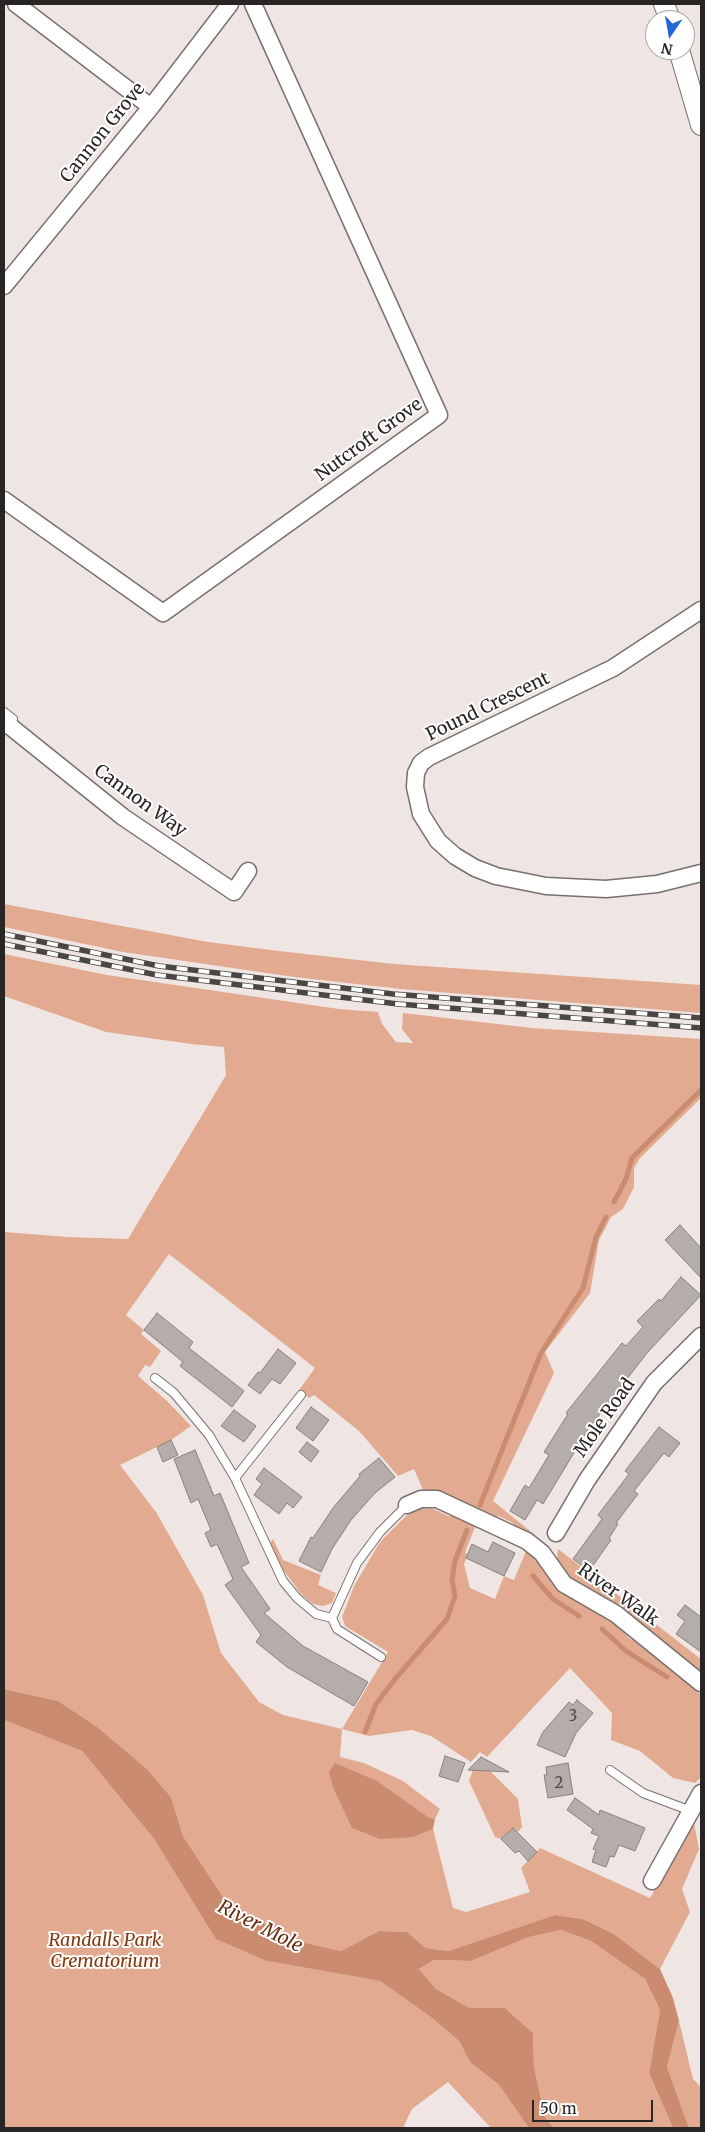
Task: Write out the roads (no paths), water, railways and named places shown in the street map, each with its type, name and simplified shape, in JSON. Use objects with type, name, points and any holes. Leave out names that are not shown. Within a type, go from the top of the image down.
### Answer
[{"type":"street","points":[[16,4],[151,107]]},
{"type":"street","name":"Cannon Grove","points":[[4,286],[151,107],[230,4]]},
{"type":"street","name":"Nutcroft Grove","points":[[4,500],[163,612],[439,415],[253,4]]},
{"type":"street","points":[[682,60],[701,125]]},
{"type":"street","name":"Pound Crescent","points":[[701,610],[613,668],[429,757],[421,763],[416,773],[415,787],[421,814],[438,841],[455,856],[475,868],[496,876],[546,886],[606,889],[656,884],[701,873]]},
{"type":"street","name":"Cannon Way","points":[[7,725],[123,817],[234,892],[248,871]]},
{"type":"street","name":"Mole Road","points":[[556,1533],[587,1480],[654,1383],[701,1336]]},
{"type":"street","name":"River Walk","points":[[407,1505],[421,1499],[437,1499],[528,1541],[542,1553],[564,1584],[616,1614],[701,1683]]},
{"type":"street","points":[[652,1881],[701,1793]]},
{"type":"lane","points":[[4,712],[13,719],[7,725]]},
{"type":"lane","points":[[155,1378],[174,1393],[209,1435],[235,1478],[282,1581],[297,1598],[316,1614],[332,1618]]},
{"type":"lane","points":[[235,1478],[301,1396]]},
{"type":"lane","points":[[381,1657],[337,1629],[332,1618],[358,1563],[380,1532],[407,1505]]},
{"type":"lane","points":[[610,1770],[643,1793],[691,1811]]},
{"type":"water","name":"River Mole","points":[[4,1689],[58,1701],[96,1726],[147,1769],[171,1797],[183,1836],[223,1897],[288,1939],[341,1951],[379,1931],[407,1932],[426,1948],[448,1951],[555,1915],[583,1919],[614,1934],[660,1969],[673,1998],[679,2021],[667,2067],[689,2128],[673,2128],[649,2073],[660,2010],[645,1979],[591,1941],[561,1930],[529,1937],[471,1961],[434,1960],[419,1969],[436,1989],[469,2008],[505,2008],[533,2033],[534,2067],[545,2117],[554,2128],[529,2128],[499,2085],[470,2062],[459,2041],[432,2018],[380,1981],[267,1961],[216,1939],[155,1840],[82,1751],[4,1720]]},
{"type":"water","points":[[335,1763],[377,1781],[429,1818],[435,1819],[433,1829],[414,1837],[380,1839],[352,1828],[333,1787],[329,1772]]},
{"type":"waterway","points":[[614,1202],[626,1179],[632,1158],[701,1090]]},
{"type":"waterway","points":[[480,1505],[541,1353],[583,1288],[596,1237],[606,1217]]},
{"type":"waterway","points":[[365,1732],[376,1704],[447,1619],[455,1596],[452,1580],[455,1561],[467,1530]]},
{"type":"waterway","points":[[533,1576],[553,1599],[579,1616]]},
{"type":"waterway","points":[[602,1629],[626,1651],[667,1677]]},
{"type":"railway","points":[[4,934],[159,966],[393,994],[701,1018]]},
{"type":"railway","points":[[4,944],[157,975],[398,1004],[701,1028]]},
{"type":"park label","name":"Randalls Park Crematorium","points":[[105,1951]]}]
